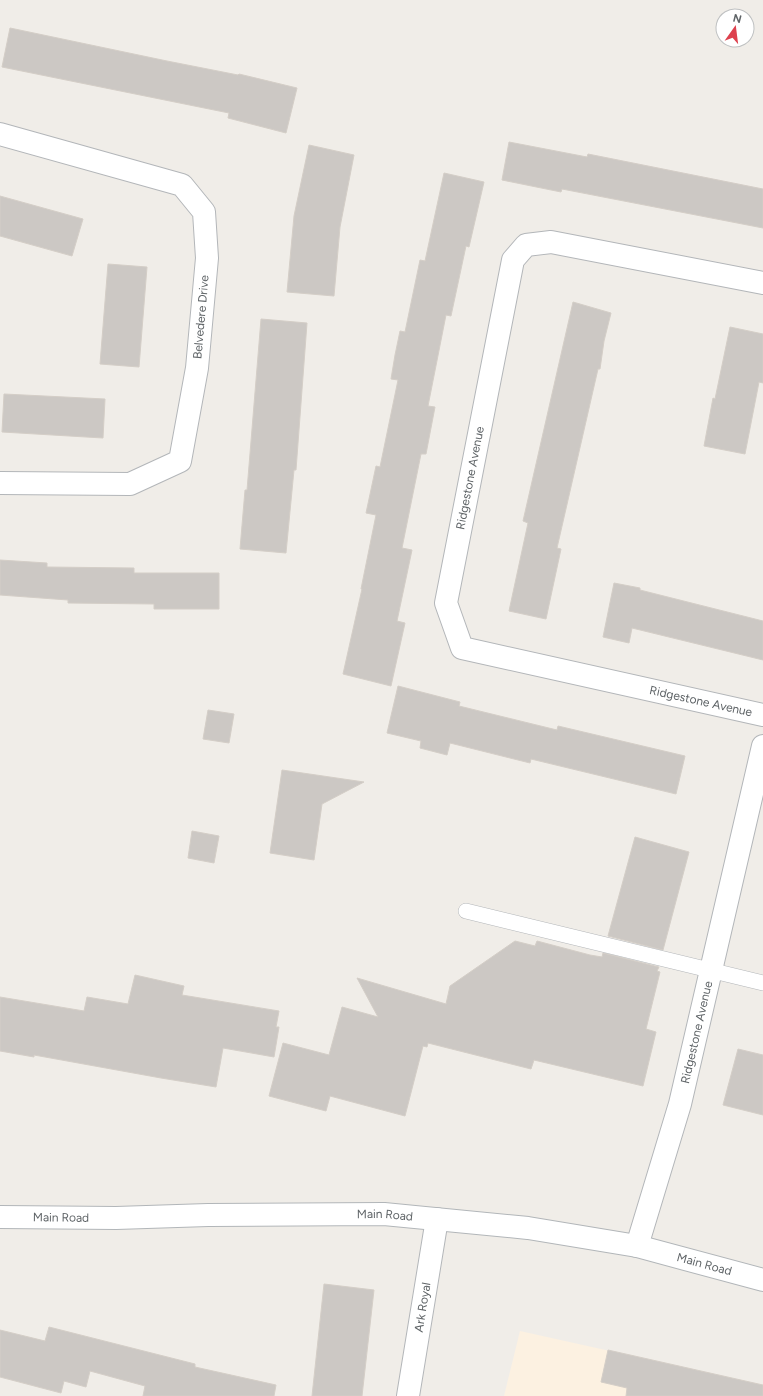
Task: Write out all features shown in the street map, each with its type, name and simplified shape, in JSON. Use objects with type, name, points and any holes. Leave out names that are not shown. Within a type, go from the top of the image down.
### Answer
[{"type":"street","name":"Belvedere Drive","points":[[0,134],[182,185],[204,212],[207,258],[197,368],[180,461],[130,484],[0,483]]},
{"type":"street","name":"Ridgestone Avenue","points":[[763,283],[551,242],[526,245],[513,260],[446,603],[462,648],[763,715]]},
{"type":"street","name":"Ridgestone Avenue","points":[[637,1246],[680,1104],[763,746]]},
{"type":"street","name":"Main Road","points":[[0,1217],[116,1218],[322,1213],[384,1214],[437,1218],[528,1228],[637,1246],[763,1280]]},
{"type":"street","name":"Ark Royal","points":[[408,1396],[437,1218]]},
{"type":"lane","points":[[466,912],[763,983]]},
{"type":"shaded area","points":[[520,1331],[763,1385],[763,1396],[504,1396]]},
{"type":"building","points":[[10,28],[167,61],[239,74],[297,88],[286,133],[228,118],[229,113],[2,67]]},
{"type":"building","points":[[509,142],[587,157],[588,154],[763,189],[763,228],[562,189],[561,192],[502,180]]},
{"type":"building","points":[[309,145],[354,155],[340,227],[334,296],[287,292],[294,216]]},
{"type":"building","points":[[444,173],[484,182],[469,247],[466,246],[451,316],[446,315],[428,406],[435,407],[426,454],[421,454],[402,548],[412,550],[397,621],[405,623],[391,686],[343,674],[362,589],[376,515],[366,513],[376,466],[380,467],[398,380],[391,379],[395,355],[400,331],[405,332],[420,260],[425,261]]},
{"type":"building","points":[[0,196],[83,219],[72,256],[0,236]]},
{"type":"building","points":[[108,264],[147,267],[139,367],[100,364]]},
{"type":"building","points":[[573,302],[611,313],[604,341],[600,369],[598,369],[557,548],[561,549],[546,619],[509,611],[528,523],[523,521]]},
{"type":"building","points":[[261,319],[307,323],[296,470],[294,470],[286,553],[240,549],[245,490],[247,490]]},
{"type":"building","points":[[730,327],[763,334],[763,383],[759,382],[745,454],[704,446],[713,398],[715,399]]},
{"type":"building","points":[[4,394],[105,399],[103,438],[2,432]]},
{"type":"building","points":[[0,560],[47,563],[47,567],[134,568],[134,573],[219,573],[219,609],[154,609],[154,604],[68,603],[68,600],[0,595]]},
{"type":"building","points":[[614,583],[640,588],[640,590],[763,621],[763,660],[632,628],[629,643],[603,637]]},
{"type":"building","points":[[398,686],[460,702],[459,706],[557,730],[558,726],[685,756],[676,794],[531,759],[530,763],[450,743],[447,755],[420,748],[421,741],[387,733]]},
{"type":"building","points":[[208,710],[234,714],[229,743],[203,739]]},
{"type":"building","points":[[282,770],[364,782],[322,804],[314,860],[270,853]]},
{"type":"building","points":[[192,831],[219,836],[214,863],[188,858]]},
{"type":"building","points":[[635,837],[689,852],[663,950],[608,936]]},
{"type":"building","points":[[515,941],[535,946],[537,941],[590,955],[602,957],[603,953],[659,967],[657,971],[660,972],[646,1029],[656,1032],[643,1086],[534,1060],[531,1069],[428,1043],[427,1047],[423,1046],[405,1116],[330,1096],[326,1111],[269,1096],[283,1043],[329,1055],[342,1007],[378,1017],[357,978],[446,1004],[450,986]]},
{"type":"building","points":[[135,975],[184,986],[182,995],[279,1011],[276,1027],[279,1027],[274,1057],[223,1048],[216,1087],[34,1055],[34,1057],[0,1051],[0,997],[84,1011],[87,997],[128,1004]]},
{"type":"building","points":[[738,1049],[763,1055],[763,1115],[723,1105]]},
{"type":"building","points":[[324,1284],[374,1290],[362,1396],[312,1396]]},
{"type":"building","points":[[49,1327],[195,1364],[195,1367],[276,1385],[274,1396],[143,1396],[145,1386],[90,1371],[86,1387],[64,1381],[61,1393],[0,1377],[0,1330],[45,1341]]},
{"type":"building","points":[[608,1350],[763,1385],[763,1396],[626,1396],[627,1388],[601,1382]]}]
